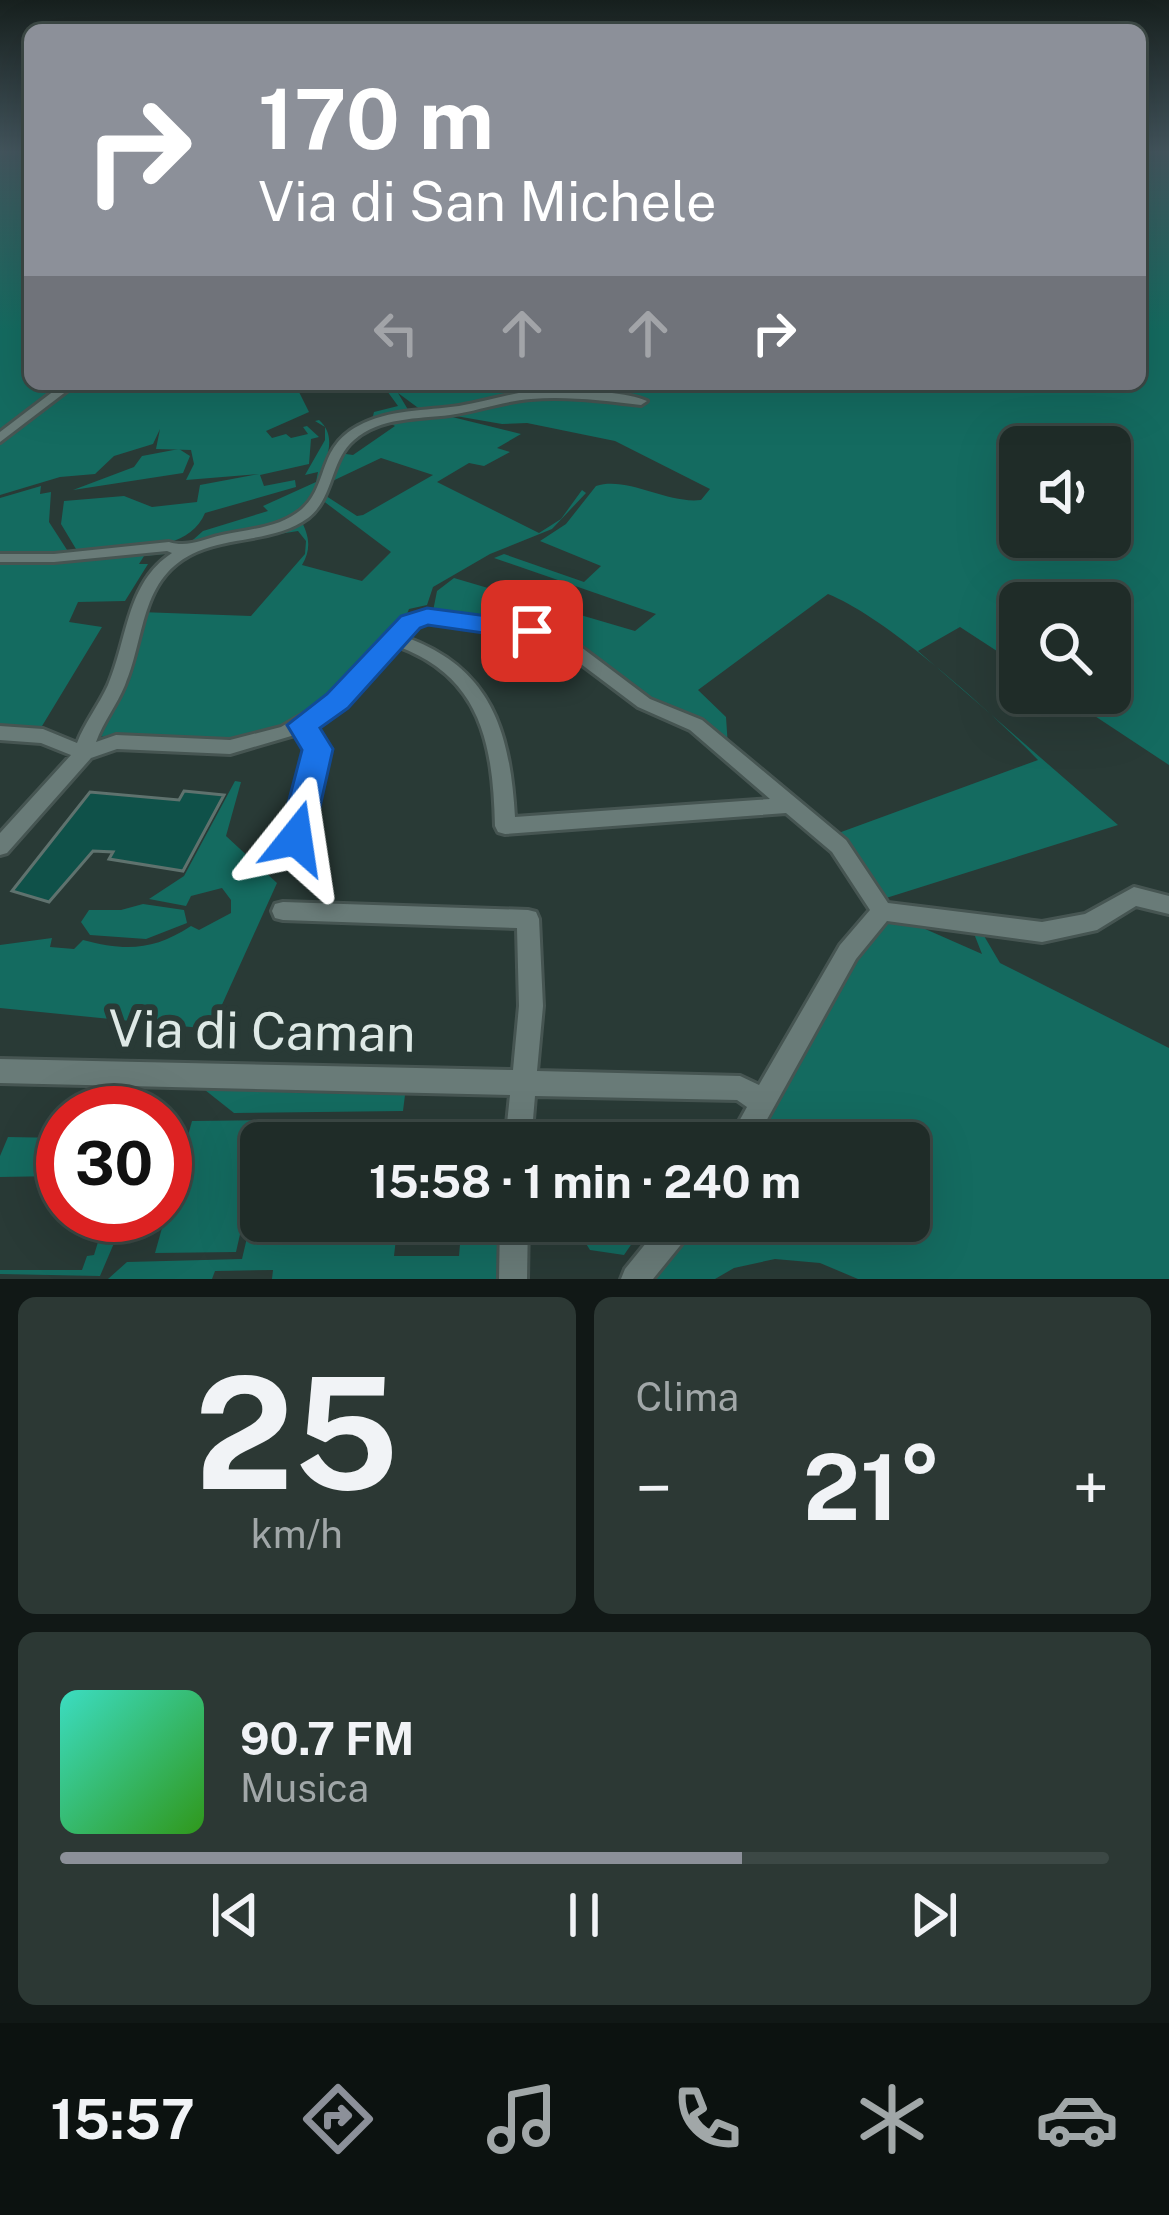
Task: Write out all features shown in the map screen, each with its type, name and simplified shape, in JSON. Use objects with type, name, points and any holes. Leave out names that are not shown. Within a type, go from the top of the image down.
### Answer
[{"type":"street","points":[[0,438],[62,390]]},
{"type":"street","points":[[84,753],[86,740],[119,679],[144,590],[183,552],[301,517],[318,500],[324,471],[338,450],[364,428],[415,412],[451,411],[534,395],[641,401]]},
{"type":"street","points":[[0,558],[33,560],[169,546],[183,552]]},
{"type":"street","points":[[0,847],[84,753],[116,742],[230,747],[302,725],[338,701],[413,620],[427,616],[522,628],[549,637],[644,703],[696,725],[839,846],[882,910],[1042,932],[1089,923],[1134,896],[1169,905]]},
{"type":"street","points":[[394,639],[421,646],[441,658],[486,710],[499,739],[505,826],[789,805]]},
{"type":"street","points":[[296,838],[318,749],[302,725]]},
{"type":"street","points":[[0,733],[43,736],[84,753]]},
{"type":"street","points":[[753,1122],[848,952],[882,910]]},
{"type":"street","points":[[283,911],[528,919],[531,1006],[519,1122]]},
{"type":"street","name":"Via di Caman","points":[[0,1071],[740,1088],[764,1103]]},
{"type":"street","points":[[513,1279],[514,1242]]},
{"type":"street","points":[[635,1279],[665,1242]]},
{"type":"green space","points":[[0,211],[24,211],[24,390],[60,390],[0,436]]},
{"type":"green space","points":[[1146,211],[1169,211],[1169,765],[1092,714],[1131,714],[1131,582],[999,582],[999,652],[960,627],[918,651],[934,665],[879,623],[828,594],[698,690],[726,717],[728,747],[650,704],[559,638],[433,611],[437,591],[454,578],[635,631],[656,614],[494,558],[504,554],[584,582],[601,566],[540,541],[566,524],[596,486],[621,485],[688,500],[701,500],[710,489],[615,441],[527,423],[502,424],[421,410],[398,393],[410,413],[371,424],[374,412],[398,406],[386,390],[1146,390]]},
{"type":"green space","points":[[65,390],[298,390],[309,412],[266,431],[272,438],[286,434],[291,438],[308,434],[303,427],[307,426],[319,437],[311,439],[309,464],[260,475],[264,486],[295,480],[296,487],[205,513],[184,536],[131,549],[76,549],[61,524],[64,501],[124,496],[152,507],[197,502],[200,485],[259,474],[186,480],[194,464],[191,450],[156,449],[160,429],[153,444],[114,456],[95,474],[60,477],[0,495],[0,441]]},
{"type":"green space","points":[[412,415],[444,415],[521,434],[497,448],[510,452],[484,466],[469,463],[437,482],[539,533],[561,519],[582,490],[586,493],[552,529],[490,554],[433,587],[427,605],[409,609],[350,682],[314,713],[263,733],[206,742],[93,735],[140,612],[251,616],[305,554],[306,541],[298,531],[260,537],[264,532],[300,519],[308,542],[307,553],[302,565],[362,581],[391,552],[322,500],[323,494],[357,516],[363,515],[433,475],[381,458],[324,485],[339,453],[353,455],[395,426],[388,422]]},
{"type":"green space","points":[[325,427],[328,451],[317,494],[306,508],[275,525],[185,547],[203,531],[268,511],[263,506],[316,482],[318,472],[305,475],[325,440]]},
{"type":"green space","points":[[179,449],[190,456],[183,473],[73,490],[134,467],[142,456]]},
{"type":"green space","points":[[41,486],[40,494],[51,492],[49,522],[69,553],[0,555],[0,498]]},
{"type":"green space","points":[[168,548],[174,553],[144,556],[139,564],[148,564],[125,601],[78,602],[69,622],[102,627],[39,731],[0,728],[0,560],[42,561]]},
{"type":"green space","points":[[993,716],[1118,825],[883,899],[833,835],[1038,760]]},
{"type":"green space","points":[[235,781],[241,782],[226,836],[277,883],[211,1029],[0,1008],[0,945],[52,938],[50,947],[74,949],[83,940],[138,946],[191,926],[199,930],[231,913],[231,900],[222,888],[191,896],[186,906],[149,899],[184,876]]},
{"type":"green space","points":[[143,904],[184,910],[187,923],[146,939],[90,935],[81,922],[89,910]]},
{"type":"green space","points":[[886,918],[907,921],[982,954],[971,926],[977,924],[1000,963],[1169,1048],[1169,1279],[858,1279],[820,1263],[775,1259],[734,1268],[715,1279],[645,1279],[676,1242],[930,1242],[930,1122],[764,1122],[853,953]]},
{"type":"green space","points":[[205,1090],[405,1095],[403,1111],[234,1113]]},
{"type":"green space","points":[[266,1120],[240,1122],[236,1252],[155,1253],[158,1242],[192,1242],[192,1121]]},
{"type":"green space","points":[[319,1120],[410,1120],[410,1122]]},
{"type":"green space","points":[[8,1137],[36,1138],[36,1176],[0,1177],[0,1156]]},
{"type":"green space","points":[[98,1242],[114,1242],[100,1276],[0,1274],[0,1270],[82,1270],[87,1256],[94,1255]]},
{"type":"green space","points":[[246,1242],[396,1242],[394,1256],[459,1256],[460,1242],[499,1242],[498,1279],[272,1279],[273,1270],[215,1271],[212,1279],[108,1279],[127,1262],[242,1259]]},
{"type":"green space","points":[[585,1242],[633,1242],[624,1255],[590,1250]]},
{"type":"building","points":[[184,791],[224,795],[183,871],[109,859],[113,852],[93,851],[49,902],[12,891],[90,792],[179,800]]},
{"type":"route","points":[[296,838],[318,749],[302,725],[338,701],[410,622],[427,616],[457,624],[532,631]]}]
